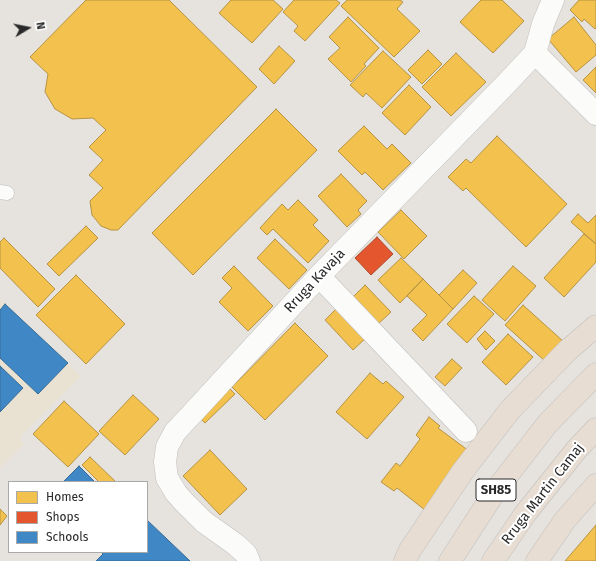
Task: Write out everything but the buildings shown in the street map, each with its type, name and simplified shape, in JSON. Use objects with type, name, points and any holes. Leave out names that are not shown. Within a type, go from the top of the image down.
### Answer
[{"type":"highway","points":[[404,561],[463,471],[510,410],[568,350],[596,326]]},
{"type":"highway","name":"SH85","points":[[450,561],[496,490],[548,423],[596,374]]},
{"type":"highway","name":"Rruga Martin Camaj","points":[[492,561],[525,514],[577,449],[596,429]]},
{"type":"highway","points":[[537,561],[565,520],[596,485]]},
{"type":"street","name":"Rruga Kavaja","points":[[249,561],[246,554],[235,544],[204,522],[184,502],[167,478],[165,462],[168,447],[175,432],[319,276],[535,53],[543,24],[553,0]]},
{"type":"street","points":[[535,53],[596,114]]},
{"type":"street","points":[[319,276],[466,431]]},
{"type":"shaded area","points":[[0,299],[81,376],[20,437],[24,444],[0,468]]}]
